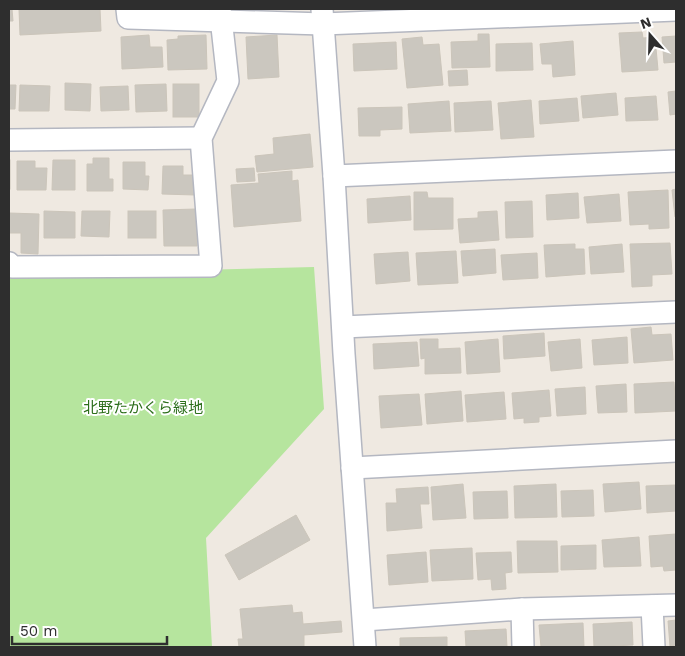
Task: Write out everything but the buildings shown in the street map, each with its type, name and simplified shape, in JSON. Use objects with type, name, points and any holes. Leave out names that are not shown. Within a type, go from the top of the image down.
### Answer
[{"type":"street","points":[[128,9],[128,18],[221,15],[322,16],[676,10]]},
{"type":"street","points":[[9,264],[12,267],[210,266],[201,138],[228,81],[221,15]]},
{"type":"street","points":[[322,16],[334,176],[342,327],[366,647]]},
{"type":"street","points":[[9,140],[201,138]]},
{"type":"street","points":[[334,176],[676,161]]},
{"type":"street","points":[[342,327],[676,312]]},
{"type":"street","points":[[352,468],[676,451]]},
{"type":"street","points":[[364,620],[522,609],[676,605]]},
{"type":"street","points":[[652,606],[654,647]]},
{"type":"street","points":[[522,609],[523,647]]},
{"type":"green space","name":"北野たかくら緑地","points":[[314,267],[324,409],[206,538],[212,647],[9,647],[9,274]]}]
